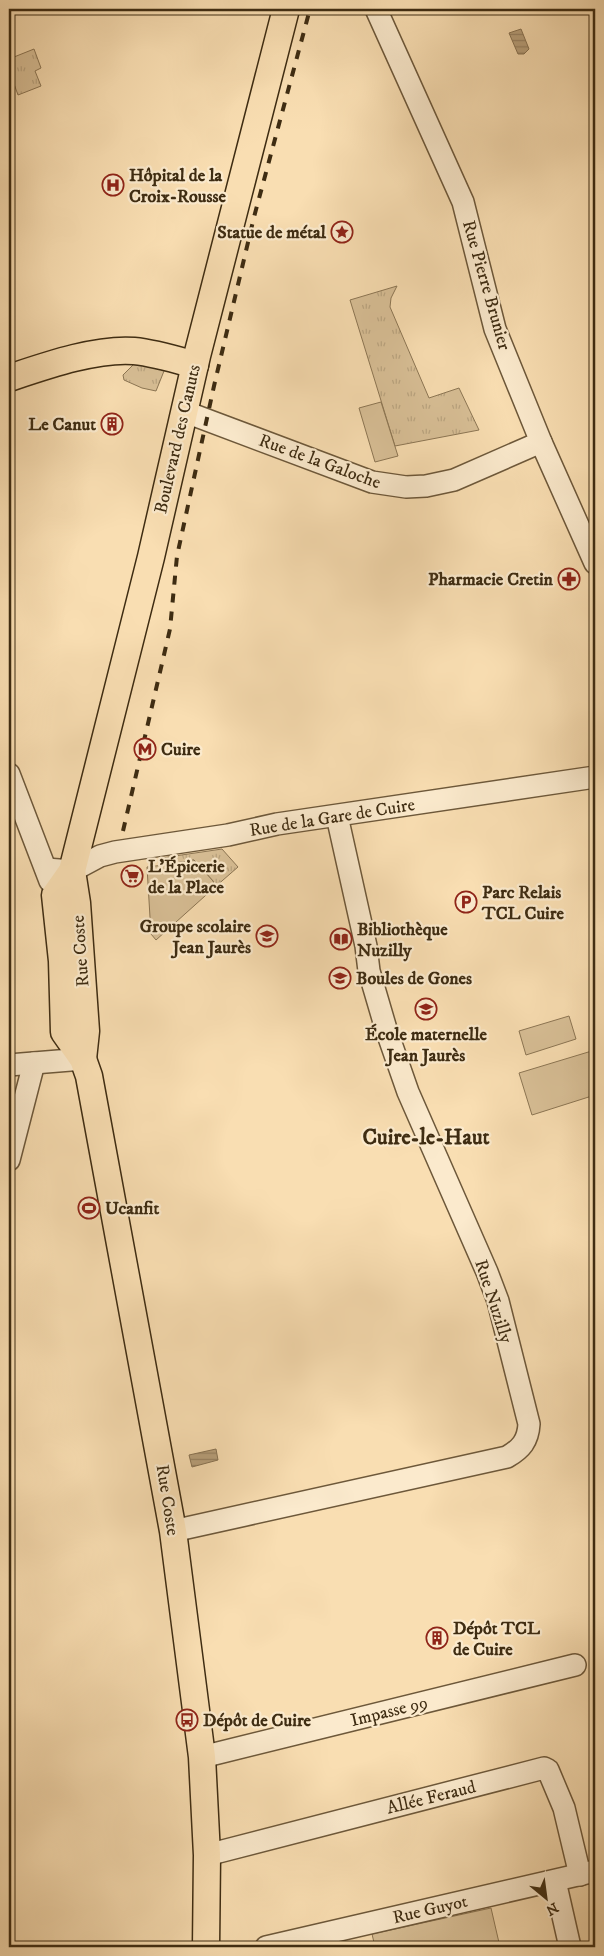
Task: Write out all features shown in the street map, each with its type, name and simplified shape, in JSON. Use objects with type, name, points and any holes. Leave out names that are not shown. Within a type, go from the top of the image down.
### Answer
[{"type":"main road","name":"Boulevard des Canuts","points":[[72,871],[150,557],[183,411],[286,9]]},
{"type":"main road","points":[[13,376],[102,352],[116,351],[136,351],[167,356],[195,365]]},
{"type":"main road","points":[[55,895],[72,871]]},
{"type":"main road","name":"Rue Coste","points":[[72,871],[77,903],[86,1032],[83,1059]]},
{"type":"main road","name":"Rue Coste","points":[[55,895],[62,961],[64,1032],[83,1059],[92,1089],[173,1531],[202,1757],[206,1855],[206,1947]]},
{"type":"street","name":"Rue Pierre Brunier","points":[[376,9],[463,202],[495,328],[541,442],[595,563]]},
{"type":"street","name":"Rue de la Galoche","points":[[183,411],[372,482],[406,487],[426,486],[454,480],[541,442]]},
{"type":"street","name":"Rue Coste","points":[[9,774],[35,848],[46,869],[55,895]]},
{"type":"street","name":"Rue de la Gare de Cuire","points":[[72,871],[100,856],[115,852],[595,777]]},
{"type":"street","name":"Rue Nuzilly","points":[[173,1531],[507,1458],[517,1452],[528,1434],[529,1424],[495,1294],[408,1092],[368,972],[366,946],[337,816]]},
{"type":"street","points":[[46,869],[72,871]]},
{"type":"street","points":[[9,1065],[83,1059]]},
{"type":"street","points":[[9,1160],[34,1063]]},
{"type":"street","name":"Impasse 99","points":[[202,1757],[575,1665]]},
{"type":"street","name":"Allée Feraud","points":[[206,1855],[544,1768],[548,1770],[564,1808],[588,1873]]},
{"type":"street","name":"Rue Guyot","points":[[266,1947],[588,1873]]},
{"type":"street","points":[[555,1881],[570,1947]]},
{"type":"green space","points":[[34,49],[41,68],[35,71],[41,86],[18,95],[9,70],[9,59]]},
{"type":"green space","points":[[397,286],[391,298],[390,307],[429,398],[459,388],[479,430],[395,446],[350,300]]},
{"type":"green space","points":[[134,364],[166,366],[156,391],[142,388],[124,380],[123,375]]},
{"type":"green space","points":[[381,402],[398,456],[375,462],[359,408]]},
{"type":"green space","points":[[222,849],[238,867],[215,887],[213,881],[194,860],[169,864],[168,857]]},
{"type":"green space","points":[[168,857],[169,864],[194,860],[213,881],[215,887],[156,940],[151,934],[147,867],[164,865],[163,858]]},
{"type":"green space","points":[[569,1016],[576,1039],[526,1055],[519,1031]]},
{"type":"green space","points":[[595,1050],[595,1095],[532,1115],[519,1073]]},
{"type":"green space","points":[[491,1908],[500,1947],[392,1947],[391,1943],[375,1947],[372,1934]]},
{"type":"shaded area","points":[[521,29],[529,49],[524,54],[518,54],[509,33]]},
{"type":"shaded area","points":[[216,1449],[218,1460],[192,1467],[189,1455]]},
{"type":"railway","points":[[123,831],[170,629],[177,556],[214,386],[254,217],[310,9]]},
{"type":"place","name":"Hôpital de la Croix-Rousse","points":[[113,185]]},
{"type":"place","name":"Statue de métal","points":[[342,232]]},
{"type":"place","name":"Le Canut","points":[[112,424]]},
{"type":"place","name":"Pharmacie Cretin","points":[[569,579]]},
{"type":"place","name":"Cuire","points":[[145,749]]},
{"type":"place","name":"L'Épicerie de la Place","points":[[132,876]]},
{"type":"place","name":"Parc Relais TCL Cuire","points":[[466,902]]},
{"type":"place","name":"Groupe scolaire Jean Jaurès","points":[[267,936]]},
{"type":"place","name":"Bibliothèque Nuzilly","points":[[341,939]]},
{"type":"place","name":"Boules de Gones","points":[[340,978]]},
{"type":"place","name":"École maternelle Jean Jaurès","points":[[426,1009]]},
{"type":"place","name":"Ucanfit","points":[[89,1208]]},
{"type":"place","name":"Dépôt TCL de Cuire","points":[[437,1638]]},
{"type":"place","name":"Dépôt de Cuire","points":[[187,1720]]},
{"type":"district","name":"Cuire-le-Haut","points":[[426,1136]]}]
